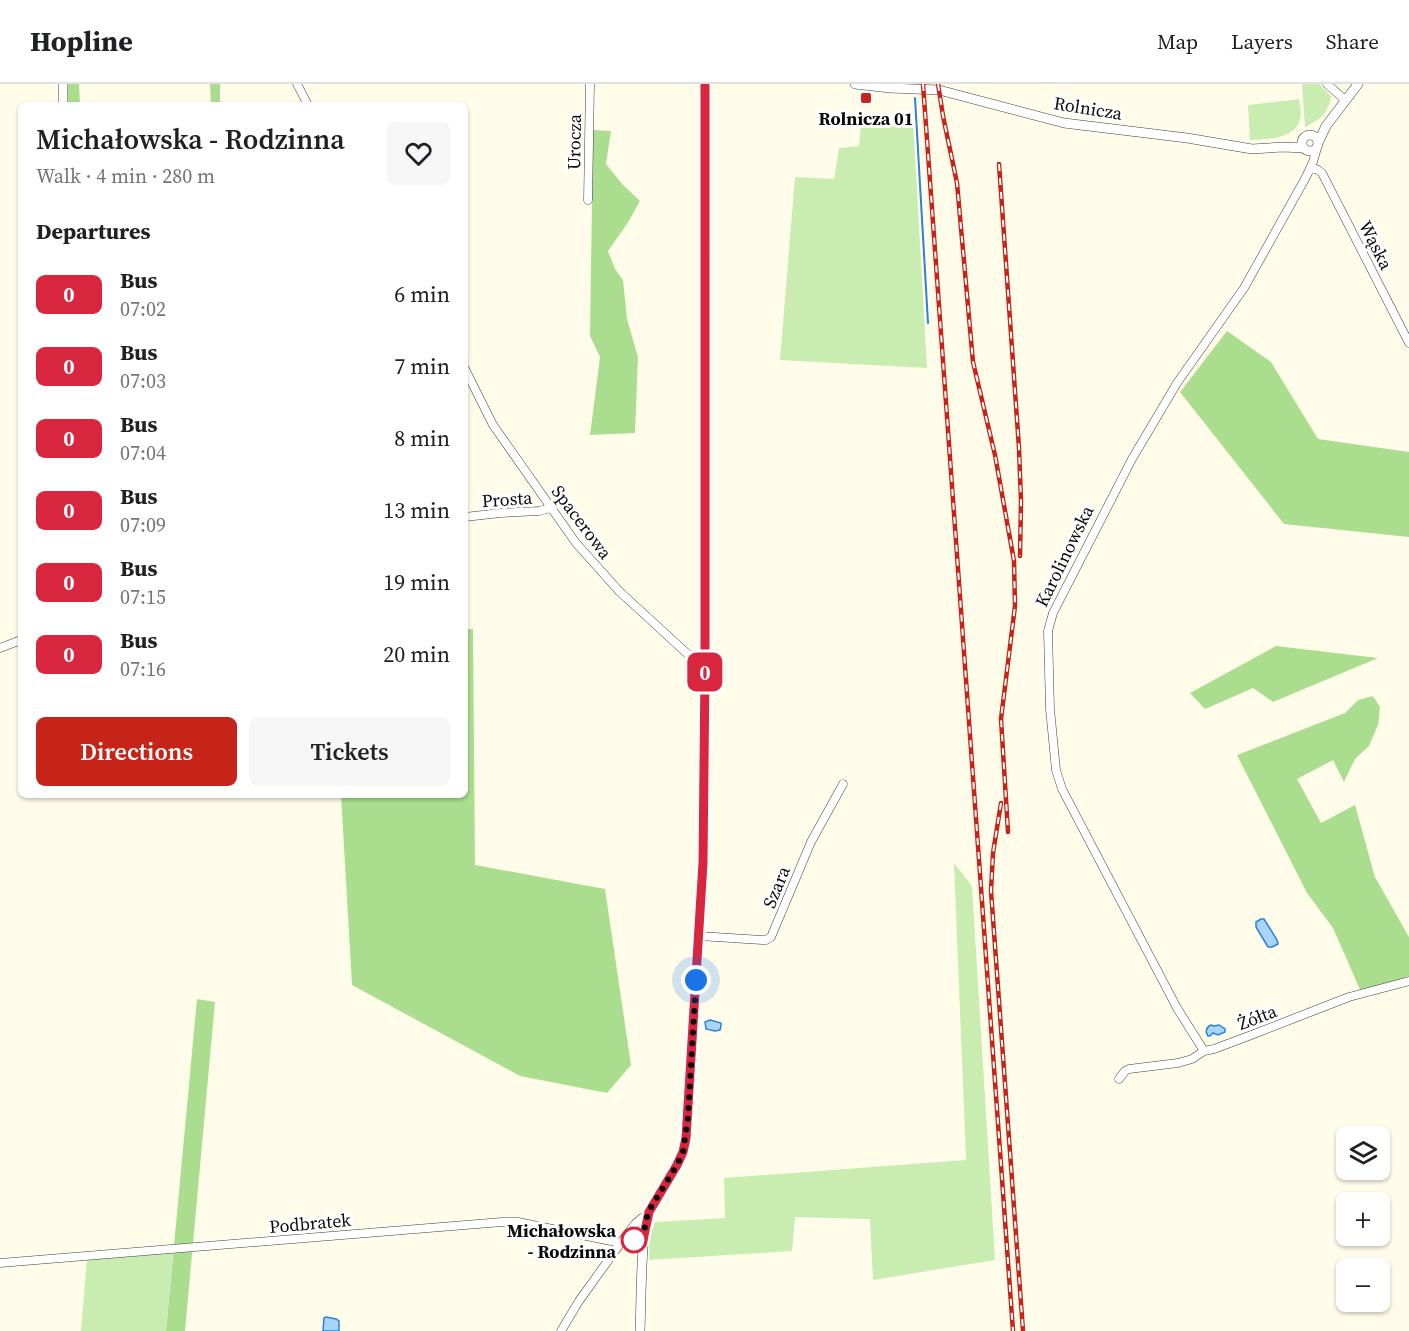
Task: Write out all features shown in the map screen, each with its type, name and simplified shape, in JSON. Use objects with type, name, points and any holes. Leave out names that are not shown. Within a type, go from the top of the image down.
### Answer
[{"type":"street","points":[[63,84],[63,102]]},
{"type":"street","points":[[297,84],[306,102]]},
{"type":"street","name":"Urocza","points":[[588,200],[590,84]]},
{"type":"street","points":[[640,1331],[641,1271],[647,1217],[677,1165],[686,1138],[703,863],[705,84]]},
{"type":"street","name":"Rolnicza","points":[[855,84],[883,88],[930,89],[1065,123],[1186,138],[1252,149],[1306,143],[1310,151],[1318,146]]},
{"type":"street","points":[[1327,84],[1345,100]]},
{"type":"street","name":"Karolinowska","points":[[1306,143],[1326,126],[1358,84]]},
{"type":"street","name":"Karolinowska","points":[[1204,1051],[1177,1008],[1062,789],[1056,770],[1050,710],[1048,631],[1053,613],[1132,459],[1177,383],[1244,288],[1300,189],[1326,126]]},
{"type":"street","points":[[1311,167],[1306,143],[1315,137],[1318,146]]},
{"type":"street","name":"Wąska","points":[[1311,167],[1322,173],[1409,343]]},
{"type":"street","name":"Spacerowa","points":[[468,375],[493,425],[576,543],[619,591],[705,670]]},
{"type":"street","name":"Prosta","points":[[468,517],[551,508]]},
{"type":"street","points":[[0,648],[18,641]]},
{"type":"street","name":"Szara","points":[[699,936],[762,940],[771,937],[812,842],[843,784]]},
{"type":"street","name":"Żółta","points":[[1119,1079],[1129,1069],[1192,1059],[1204,1051],[1349,997],[1409,981]]},
{"type":"street","points":[[561,1331],[579,1301],[635,1224],[647,1217]]},
{"type":"street","name":"Podbratek","points":[[0,1263],[502,1222],[518,1222],[621,1243]]},
{"type":"green space","points":[[68,84],[79,84],[80,102],[68,102]]},
{"type":"green space","points":[[210,84],[220,84],[220,102],[211,102]]},
{"type":"green space","points":[[1302,84],[1319,84],[1331,96],[1323,115],[1305,127]]},
{"type":"green space","points":[[1299,99],[1301,117],[1293,131],[1280,137],[1250,140],[1248,105]]},
{"type":"green space","points":[[913,121],[927,368],[780,360],[795,177],[834,179],[839,148],[859,146],[861,126]]},
{"type":"green space","points":[[593,130],[611,131],[606,164],[640,201],[608,251],[615,269],[623,280],[627,319],[638,357],[635,433],[590,435],[600,357],[590,336]]},
{"type":"green space","points":[[1227,331],[1271,362],[1318,439],[1409,452],[1409,537],[1284,524],[1180,392]]},
{"type":"green space","points":[[468,629],[473,629],[475,865],[605,889],[631,1065],[607,1093],[520,1076],[352,985],[341,798],[468,798]]},
{"type":"green space","points":[[1276,646],[1378,658],[1273,702],[1253,688],[1205,709],[1190,693]]},
{"type":"green space","points":[[1373,696],[1380,707],[1378,725],[1369,746],[1355,759],[1344,782],[1333,760],[1297,779],[1321,823],[1355,805],[1375,877],[1409,937],[1409,976],[1361,992],[1333,928],[1307,893],[1237,755],[1345,713],[1358,700]]},
{"type":"green space","points":[[954,863],[972,886],[995,1260],[873,1280],[870,1219],[795,1217],[792,1251],[649,1260],[650,1237],[655,1222],[725,1218],[724,1178],[966,1160]]},
{"type":"green space","points":[[197,999],[215,1002],[185,1331],[166,1331]]},
{"type":"green space","points":[[173,1252],[166,1331],[81,1331],[87,1259]]},
{"type":"water","points":[[1264,919],[1278,944],[1268,947],[1256,927],[1256,922]]},
{"type":"water","points":[[710,1020],[721,1023],[720,1030],[706,1029],[705,1022]]},
{"type":"water","points":[[1211,1025],[1219,1025],[1225,1029],[1225,1032],[1208,1036],[1206,1030]]},
{"type":"water","points":[[326,1317],[339,1321],[339,1331],[323,1331]]},
{"type":"waterway","points":[[915,98],[928,323]]},
{"type":"railway","points":[[923,84],[1013,1331]]},
{"type":"railway","points":[[938,84],[957,183],[973,362],[995,455],[1014,561],[1015,606],[1001,719],[1008,832]]},
{"type":"railway","points":[[999,164],[1019,448],[1020,556]]},
{"type":"railway","points":[[1001,803],[993,853],[991,891],[1023,1331]]},
{"type":"bus line","name":"0","points":[[634,1240],[643,1240],[650,1209],[683,1152],[688,1118],[703,863],[705,84]]},
{"type":"place","name":"Rolnicza 01","points":[[866,98]]},
{"type":"place","name":"Michałowska - Rodzinna","points":[[634,1240]]},
{"type":"route","points":[[634,1240],[643,1240],[650,1209],[683,1152],[688,1118],[696,980]]}]
